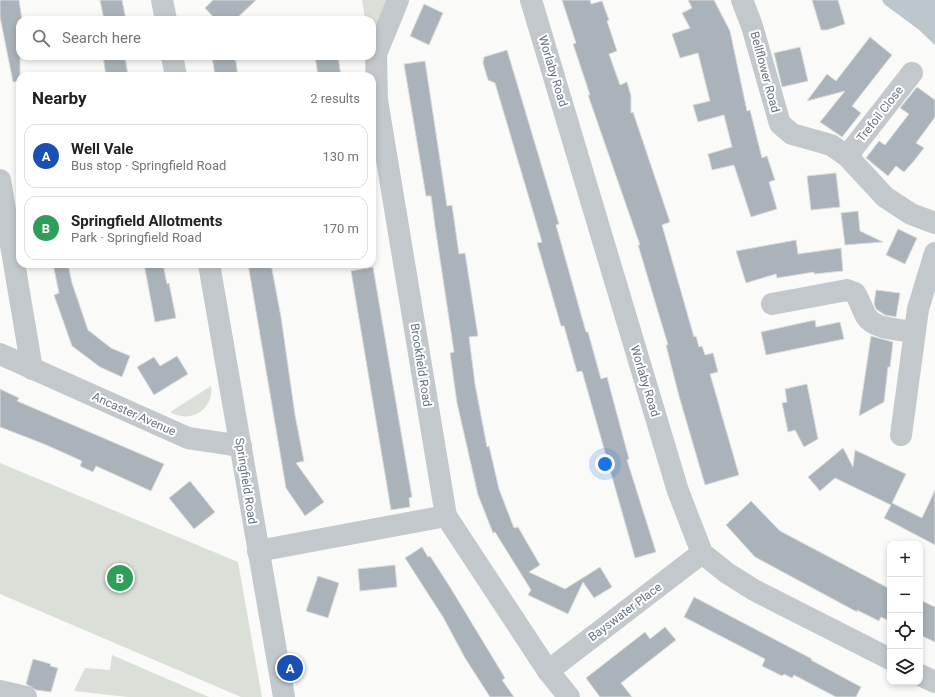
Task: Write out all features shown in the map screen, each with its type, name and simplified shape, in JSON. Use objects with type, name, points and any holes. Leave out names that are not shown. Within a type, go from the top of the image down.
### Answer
[{"type":"street","points":[[162,0],[165,16]]},
{"type":"street","name":"Brookfield Road","points":[[398,0],[376,54],[377,100],[446,516],[548,670],[569,697]]},
{"type":"street","name":"Worlaby Road","points":[[531,0],[678,491],[702,554]]},
{"type":"street","name":"Bellflower Road","points":[[742,0],[752,26],[780,124],[792,134],[831,145],[848,156],[885,197],[911,214],[935,223]]},
{"type":"street","points":[[173,60],[175,72]]},
{"type":"street","name":"Trefoil Close","points":[[848,156],[912,73]]},
{"type":"street","points":[[0,180],[32,369]]},
{"type":"street","points":[[901,435],[918,309],[935,253]]},
{"type":"street","name":"Springfield Road","points":[[210,268],[284,697]]},
{"type":"street","points":[[772,304],[847,290],[855,293],[867,318],[872,322],[880,327],[914,332]]},
{"type":"street","name":"Ancaster Avenue","points":[[0,354],[188,438],[241,446]]},
{"type":"street","points":[[258,552],[446,516]]},
{"type":"street","points":[[702,554],[727,573],[754,590],[887,657]]},
{"type":"street","name":"Bayswater Place","points":[[548,670],[702,554]]},
{"type":"street","points":[[923,676],[935,682]]},
{"type":"street","points":[[0,691],[26,697]]},
{"type":"shaded area","points":[[362,0],[392,0],[376,29],[376,16],[364,16]]},
{"type":"shaded area","points":[[882,0],[935,0],[935,45],[918,29],[884,4]]},
{"type":"shaded area","points":[[211,386],[209,402],[205,408],[199,412],[193,415],[185,416],[170,412]]},
{"type":"shaded area","points":[[0,463],[238,562],[262,697],[241,697],[0,594]]},
{"type":"shaded area","points":[[112,655],[209,697],[128,697],[74,691],[85,668],[110,670]]},
{"type":"building","points":[[0,0],[19,0],[21,16],[16,16],[16,60],[20,60],[20,72],[16,72],[16,82],[13,82],[0,17]]},
{"type":"building","points":[[100,0],[122,0],[125,16],[103,16]]},
{"type":"building","points":[[213,0],[256,0],[239,16],[212,16],[205,8]]},
{"type":"building","points":[[562,0],[590,0],[591,4],[602,1],[609,20],[607,21],[617,51],[609,54],[620,85],[627,82],[631,96],[631,113],[633,112],[670,222],[662,225],[694,337],[696,336],[699,347],[702,346],[705,355],[713,353],[718,372],[710,374],[739,475],[705,485],[679,396],[666,345],[668,345],[638,245],[640,245],[588,95],[590,95],[573,44],[576,43]]},
{"type":"building","points":[[688,0],[714,0],[730,31],[747,111],[750,110],[762,158],[767,156],[775,180],[769,182],[777,209],[751,217],[734,165],[712,170],[708,154],[732,147],[724,115],[698,122],[693,105],[710,101],[698,53],[680,58],[672,34],[690,28],[682,13],[692,8]]},
{"type":"building","points":[[812,0],[838,0],[845,24],[827,30],[821,30]]},
{"type":"building","points":[[424,4],[443,13],[429,45],[410,36]]},
{"type":"building","points":[[870,37],[892,55],[852,106],[861,113],[842,137],[820,122],[845,91],[807,101],[827,74],[836,81]]},
{"type":"building","points":[[800,47],[808,81],[782,87],[774,53]]},
{"type":"building","points":[[507,50],[559,224],[556,225],[586,332],[588,332],[601,379],[607,377],[629,459],[627,460],[656,552],[635,558],[582,371],[577,372],[564,326],[561,326],[537,243],[542,242],[495,83],[488,80],[483,63],[484,57]]},
{"type":"building","points":[[104,60],[126,60],[127,72],[105,72]]},
{"type":"building","points":[[213,60],[236,60],[237,72],[214,72]]},
{"type":"building","points":[[316,60],[339,60],[340,72],[317,72]]},
{"type":"building","points":[[425,61],[447,206],[452,205],[459,254],[465,253],[478,336],[469,337],[475,384],[487,447],[489,446],[499,489],[514,528],[518,527],[540,565],[529,572],[565,589],[600,567],[612,587],[594,598],[583,582],[568,614],[528,595],[531,590],[495,532],[493,533],[478,495],[457,403],[450,353],[454,352],[431,196],[426,196],[404,64]]},
{"type":"building","points":[[917,87],[935,100],[935,117],[916,143],[924,148],[913,162],[904,172],[896,166],[888,176],[866,158],[879,141],[885,145],[909,114],[900,108]]},
{"type":"building","points":[[836,173],[840,207],[811,210],[807,176]]},
{"type":"building","points":[[858,211],[860,231],[883,242],[845,245],[841,213]]},
{"type":"building","points":[[898,229],[917,238],[905,264],[886,255]]},
{"type":"building","points":[[796,240],[798,254],[841,248],[843,271],[814,274],[814,272],[777,278],[776,274],[746,283],[736,251]]},
{"type":"building","points":[[54,268],[69,268],[72,283],[88,330],[111,348],[130,356],[122,377],[100,367],[72,346],[54,295],[59,293]]},
{"type":"building","points":[[145,268],[164,268],[167,284],[169,283],[176,318],[155,322]]},
{"type":"building","points":[[249,268],[272,268],[281,317],[295,415],[304,461],[296,463],[324,502],[305,516],[286,488]]},
{"type":"building","points":[[373,268],[412,497],[409,498],[410,507],[391,510],[351,271]]},
{"type":"building","points":[[876,290],[900,293],[896,317],[885,315],[876,309],[874,304]]},
{"type":"building","points":[[815,320],[816,327],[840,322],[844,339],[766,355],[761,332]]},
{"type":"building","points":[[871,336],[893,342],[890,367],[888,367],[884,402],[859,416]]},
{"type":"building","points":[[177,356],[188,374],[154,395],[137,367],[154,357],[160,366]]},
{"type":"building","points":[[807,384],[818,439],[804,447],[795,430],[788,432],[782,403],[787,402],[785,389]]},
{"type":"building","points":[[0,389],[19,398],[17,401],[164,464],[151,491],[96,466],[93,472],[80,466],[82,461],[0,427]]},
{"type":"building","points":[[843,448],[853,467],[855,450],[906,474],[892,503],[922,518],[935,490],[935,545],[884,518],[891,505],[835,478],[820,491],[808,477]]},
{"type":"building","points":[[190,481],[215,512],[194,529],[169,498]]},
{"type":"building","points":[[751,501],[780,531],[887,587],[887,620],[881,617],[879,621],[857,610],[857,612],[755,557],[726,525]]},
{"type":"building","points":[[422,547],[428,557],[430,556],[450,587],[505,678],[502,680],[514,697],[490,697],[465,658],[443,617],[405,558]]},
{"type":"building","points":[[395,565],[397,587],[360,591],[358,569]]},
{"type":"building","points":[[318,576],[339,583],[328,618],[306,611]]},
{"type":"building","points":[[694,597],[812,659],[811,660],[861,687],[856,697],[836,697],[794,675],[792,678],[784,674],[782,676],[762,666],[765,659],[684,617]]},
{"type":"building","points":[[923,601],[935,607],[935,642],[923,636]]},
{"type":"building","points":[[665,627],[676,640],[621,683],[632,697],[600,697],[586,678],[645,632],[650,639]]},
{"type":"building","points":[[33,659],[51,664],[50,666],[58,668],[51,692],[36,690],[26,684]]},
{"type":"place","name":"Springfield Allotments","points":[[120,578]]},
{"type":"place","name":"Well Vale","points":[[290,668]]}]
